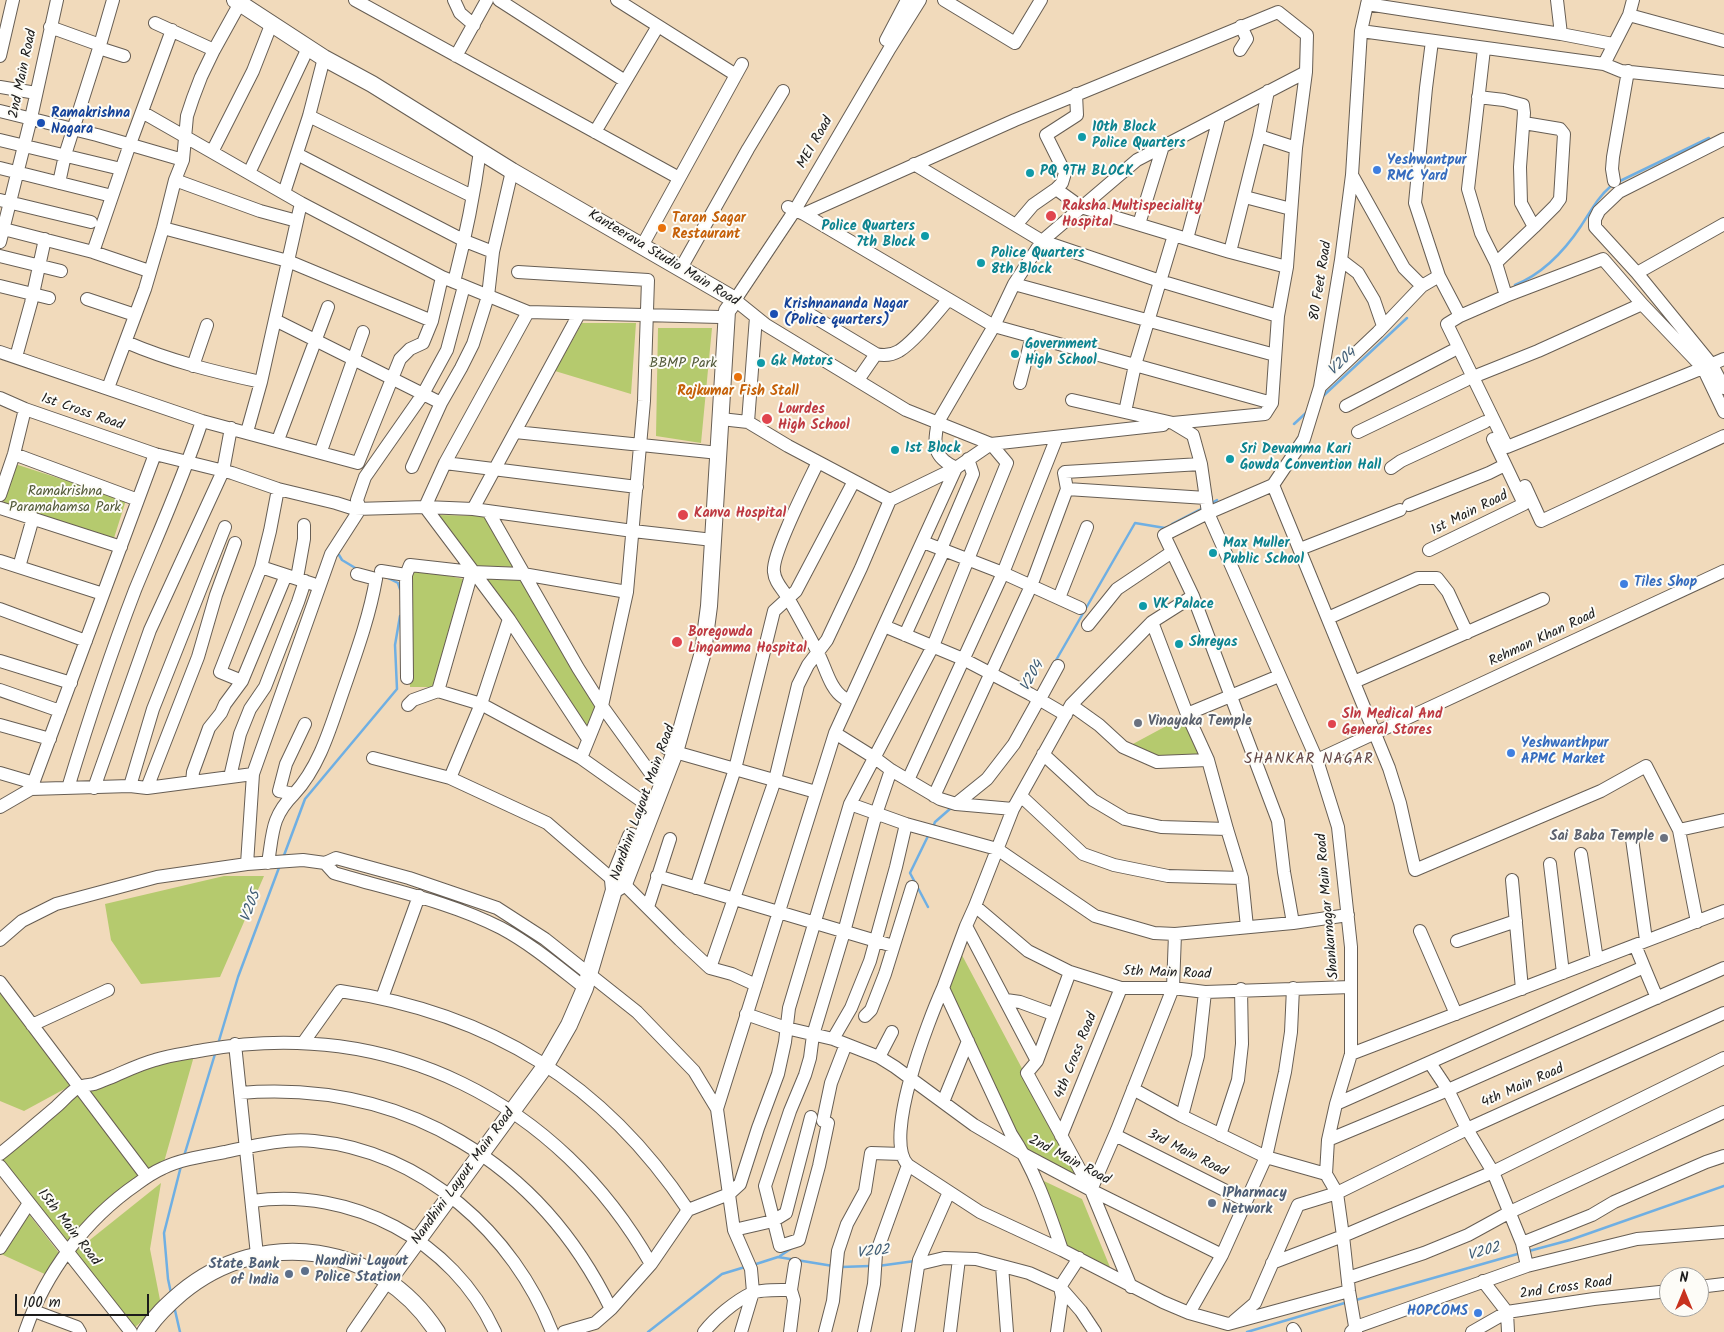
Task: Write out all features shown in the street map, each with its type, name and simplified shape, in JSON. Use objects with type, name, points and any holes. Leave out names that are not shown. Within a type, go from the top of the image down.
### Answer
[{"type":"main road","name":"Kanteerava Studio Main Road","points":[[237,2],[324,58],[372,84],[480,152],[732,298]]},
{"type":"main road","name":"Nandhini Layout Main Road","points":[[388,1281],[546,1065],[569,1025],[587,982],[617,884],[648,806],[654,778],[670,750],[695,649],[701,606],[710,540],[716,452],[720,310],[732,298]]},
{"type":"main road","points":[[716,452],[721,419],[727,312],[732,298]]},
{"type":"main road","points":[[648,806],[670,750]]},
{"type":"main road","points":[[145,1332],[173,1300],[215,1270],[257,1255],[287,1251],[322,1254],[359,1265],[388,1281],[419,1308],[437,1332]]},
{"type":"street","points":[[0,56],[13,0]]},
{"type":"street","name":"2nd Main Road","points":[[0,242],[5,201],[17,172],[31,118],[57,0]]},
{"type":"street","points":[[59,183],[113,0]]},
{"type":"street","points":[[454,0],[460,13],[474,25]]},
{"type":"street","points":[[456,56],[487,0]]},
{"type":"street","points":[[499,0],[624,81]]},
{"type":"street","points":[[617,0],[658,26],[739,70],[642,246]]},
{"type":"street","name":"MEI Road","points":[[796,210],[907,0]]},
{"type":"street","name":"MEI Road","points":[[732,298],[796,210],[920,0]]},
{"type":"street","points":[[944,0],[1015,43],[1040,0]]},
{"type":"street","points":[[1557,0],[1561,34]]},
{"type":"street","points":[[1604,64],[1628,15],[1633,0]]},
{"type":"street","points":[[359,1],[679,178]]},
{"type":"street","points":[[108,388],[136,315],[163,228],[175,180],[183,160],[187,116],[200,77],[237,2]]},
{"type":"street","points":[[1367,2],[1613,44]]},
{"type":"street","name":"80 Feet Road","points":[[1273,486],[1304,439],[1320,388],[1341,260],[1352,175],[1361,31],[1367,2]]},
{"type":"street","points":[[1278,12],[1307,35],[1306,72],[1296,148],[1287,267],[1278,316],[1272,403],[994,326],[796,210],[914,164],[1076,94],[1278,12]]},
{"type":"street","points":[[1628,15],[1724,41]]},
{"type":"street","points":[[155,23],[214,50]]},
{"type":"street","points":[[212,152],[253,71],[271,25]]},
{"type":"street","points":[[595,132],[658,26]]},
{"type":"street","points":[[1240,50],[1247,39],[1241,26]]},
{"type":"street","points":[[50,27],[124,56]]},
{"type":"street","points":[[93,252],[121,168],[172,30]]},
{"type":"street","points":[[1361,31],[1604,64],[1628,72],[1724,82]]},
{"type":"street","points":[[1432,42],[1415,203],[1439,276],[1460,316]]},
{"type":"street","points":[[249,173],[308,48]]},
{"type":"street","points":[[1484,49],[1468,189],[1481,233],[1496,263],[1506,296]]},
{"type":"street","points":[[284,193],[309,116],[324,58]]},
{"type":"street","points":[[956,468],[945,463],[938,456],[935,438],[938,422],[994,326],[1014,284],[1042,241],[1137,160],[1306,72]]},
{"type":"street","points":[[1614,181],[1612,169],[1613,156],[1628,72]]},
{"type":"street","points":[[0,87],[36,93]]},
{"type":"street","points":[[681,268],[748,149],[784,91]]},
{"type":"street","points":[[1230,252],[1245,197],[1268,91]]},
{"type":"street","points":[[1016,225],[1033,205],[1056,190],[1062,183],[1065,173],[1046,135],[1077,115],[1076,94]]},
{"type":"street","points":[[1478,97],[1504,100],[1523,106],[1524,123],[1520,167],[1521,203],[1534,227]]},
{"type":"street","points":[[0,111],[75,129],[183,160]]},
{"type":"street","points":[[142,112],[301,203],[453,282],[528,312],[720,317]]},
{"type":"street","points":[[309,116],[469,194]]},
{"type":"street","points":[[1187,239],[1219,118]]},
{"type":"street","points":[[1496,263],[1560,199],[1564,134],[1560,129],[1524,123]]},
{"type":"street","points":[[1259,136],[1296,148]]},
{"type":"street","points":[[0,140],[121,168]]},
{"type":"street","points":[[1724,140],[1620,192],[1599,210],[1595,219],[1595,227],[1637,273],[1713,364],[1724,388]]},
{"type":"street","points":[[1139,224],[1163,146]]},
{"type":"street","points":[[246,864],[253,774],[331,554],[357,509],[357,500],[365,477],[423,394],[447,350],[453,282],[469,194],[476,179],[480,152]]},
{"type":"street","points":[[297,154],[462,240],[493,252]]},
{"type":"street","points":[[914,164],[1042,241],[1160,281],[1278,316]]},
{"type":"street","points":[[0,168],[112,196]]},
{"type":"street","points":[[412,467],[441,403],[473,344],[488,296],[493,252],[512,171]]},
{"type":"street","points":[[1352,175],[1404,268],[1422,286]]},
{"type":"street","points":[[175,180],[297,221]]},
{"type":"street","points":[[1056,190],[1081,207],[1230,252],[1287,267]]},
{"type":"street","points":[[1245,197],[1291,209]]},
{"type":"street","points":[[5,201],[91,222]]},
{"type":"street","points":[[247,432],[261,382],[301,203]]},
{"type":"street","points":[[1637,273],[1687,243],[1724,224]]},
{"type":"street","points":[[1,228],[93,252],[149,271]]},
{"type":"street","points":[[163,228],[288,260],[432,320]]},
{"type":"street","points":[[1125,412],[1134,365],[1174,235]]},
{"type":"street","points":[[16,357],[45,239]]},
{"type":"street","points":[[0,256],[61,271]]},
{"type":"street","points":[[1300,549],[1489,473],[1505,464],[1486,422],[1448,324],[1460,316],[1506,296],[1603,259],[1642,304],[1713,364],[1724,412]]},
{"type":"street","points":[[1341,260],[1358,273],[1367,286],[1383,326]]},
{"type":"street","points":[[518,272],[648,280],[644,401],[638,487],[627,592],[602,706],[581,758]]},
{"type":"street","points":[[1320,388],[1422,286],[1439,276]]},
{"type":"street","points":[[0,352],[202,421],[321,451],[358,463],[400,359],[410,349],[423,343],[432,320],[453,282]]},
{"type":"street","points":[[1014,284],[1275,355]]},
{"type":"street","points":[[0,286],[49,298]]},
{"type":"street","name":"Kanteerava Studio Main Road","points":[[732,298],[766,324],[906,410],[992,444],[1265,414],[1272,403]]},
{"type":"street","points":[[87,300],[136,315]]},
{"type":"street","points":[[801,309],[876,354],[883,356],[899,351],[922,330],[948,300]]},
{"type":"street","points":[[1358,432],[1469,378],[1642,304]]},
{"type":"street","points":[[278,440],[328,307]]},
{"type":"street","points":[[425,507],[445,463],[528,312]]},
{"type":"street","points":[[474,509],[579,314]]},
{"type":"street","points":[[748,422],[756,317]]},
{"type":"street","points":[[275,320],[441,403]]},
{"type":"street","points":[[1438,320],[1452,350],[1507,448],[1541,521],[1724,436]]},
{"type":"street","points":[[192,366],[207,325]]},
{"type":"street","points":[[321,451],[352,358],[363,332]]},
{"type":"street","points":[[1020,383],[1032,336]]},
{"type":"street","points":[[126,342],[149,352],[192,366],[261,382]]},
{"type":"street","points":[[1346,406],[1452,350]]},
{"type":"street","points":[[858,380],[876,354]]},
{"type":"street","points":[[1507,448],[1713,364]]},
{"type":"street","name":"1st Cross Road","points":[[0,398],[155,454],[357,509]]},
{"type":"street","points":[[1072,400],[1173,423]]},
{"type":"street","points":[[0,495],[14,454],[26,408]]},
{"type":"street","points":[[721,419],[748,422],[890,500]]},
{"type":"street","points":[[68,788],[88,723],[135,591],[188,463],[202,421]]},
{"type":"street","points":[[1391,468],[1401,461],[1486,422]]},
{"type":"street","name":"Shankarnagar Main Road","points":[[1173,423],[1193,434],[1201,464],[1207,505],[1279,676],[1317,760],[1338,828],[1351,947],[1351,1054],[1336,1104],[1328,1140],[1326,1174]]},
{"type":"street","points":[[94,788],[150,630],[223,471],[231,428]]},
{"type":"street","points":[[515,432],[716,452]]},
{"type":"street","points":[[908,780],[1003,573],[1057,437]]},
{"type":"street","points":[[564,1332],[594,1323],[611,1309],[651,1264],[688,1210],[729,1194],[740,1184],[778,1074],[785,1042],[789,1008],[850,804],[933,646],[1007,463],[992,444],[956,468],[890,500],[827,640],[808,665],[798,685],[775,780],[710,968]]},
{"type":"street","points":[[14,454],[138,500]]},
{"type":"street","points":[[0,807],[32,786],[155,454]]},
{"type":"street","points":[[905,635],[973,474],[968,460]]},
{"type":"street","points":[[818,462],[780,544],[773,564],[777,582],[818,652],[837,693],[844,698]]},
{"type":"street","points":[[445,463],[638,487]]},
{"type":"street","points":[[934,796],[1032,586],[1067,489],[1064,473],[1067,471],[1201,464]]},
{"type":"street","name":"1st Main Road","points":[[1429,550],[1524,504],[1505,464]]},
{"type":"street","points":[[717,1109],[835,733],[956,468]]},
{"type":"street","points":[[696,888],[735,769],[774,611],[796,591],[854,481]]},
{"type":"street","points":[[1293,923],[1278,821],[1193,596],[1164,535],[1207,505],[1273,486],[1389,768],[1400,803],[1415,870],[1601,791],[1646,766],[1679,830],[1697,922]]},
{"type":"street","points":[[242,681],[220,672],[260,567],[270,531],[278,489]]},
{"type":"street","points":[[1067,489],[1207,505]]},
{"type":"street","points":[[357,509],[425,507],[474,509],[633,532],[710,540]]},
{"type":"street","points":[[425,507],[509,619],[588,739]]},
{"type":"street","points":[[0,508],[121,547]]},
{"type":"street","points":[[488,511],[578,668],[602,706],[654,778]]},
{"type":"street","points":[[19,567],[33,518]]},
{"type":"street","points":[[192,782],[193,772],[209,728],[221,714],[225,704],[242,681],[296,578],[304,539],[304,525]]},
{"type":"street","points":[[130,786],[153,709],[225,527]]},
{"type":"street","points":[[1058,598],[1087,527]]},
{"type":"street","points":[[923,542],[1003,573],[1080,608]]},
{"type":"street","points":[[147,788],[198,657],[216,595],[235,543]]},
{"type":"street","points":[[1088,625],[1117,589],[1172,552]]},
{"type":"street","points":[[0,560],[103,594]]},
{"type":"street","points":[[407,678],[406,575],[410,565],[472,572],[523,574],[627,592]]},
{"type":"street","points":[[260,567],[320,586]]},
{"type":"street","points":[[381,571],[406,575]]},
{"type":"street","name":"Rehman Khan Road","points":[[1317,760],[1724,571]]},
{"type":"street","points":[[438,691],[472,572]]},
{"type":"street","points":[[277,862],[277,814],[283,804],[302,785],[317,760],[330,731],[362,637],[376,579],[357,574]]},
{"type":"street","points":[[230,777],[240,734],[250,709],[265,687],[298,602],[296,578]]},
{"type":"street","points":[[1328,618],[1418,578],[1437,578],[1448,592],[1467,634]]},
{"type":"street","points":[[864,1332],[874,1284],[876,1254],[905,1160],[900,1122],[910,1079],[966,926],[1013,809],[1068,710],[1152,622],[1193,596]]},
{"type":"street","points":[[1354,682],[1467,634],[1543,598]]},
{"type":"street","points":[[0,609],[86,641]]},
{"type":"street","points":[[450,778],[481,704],[509,619]]},
{"type":"street","points":[[1152,622],[1187,714],[1208,760],[1242,878],[1247,927]]},
{"type":"street","points":[[884,626],[963,659],[1037,698],[1099,725],[1123,747],[1157,762],[1208,760]]},
{"type":"street","points":[[0,661],[71,683]]},
{"type":"street","points":[[954,803],[987,779],[1014,744],[1037,698],[1058,666]]},
{"type":"street","points":[[1187,714],[1279,676]]},
{"type":"street","points":[[0,690],[60,711]]},
{"type":"street","points":[[408,704],[417,698],[438,691],[481,704],[581,758],[648,806]]},
{"type":"street","points":[[294,794],[279,791],[286,764],[305,724]]},
{"type":"street","points":[[0,725],[50,738]]},
{"type":"street","points":[[835,733],[934,796],[954,803],[1013,809]]},
{"type":"street","points":[[670,750],[816,792]]},
{"type":"street","points":[[1043,754],[1093,800],[1125,819],[1161,827],[1227,829]]},
{"type":"street","points":[[373,758],[450,778],[547,823],[617,884],[648,907],[710,968],[732,974],[756,985]]},
{"type":"street","points":[[854,1047],[831,1083],[819,1166],[799,1240],[780,1246],[765,1186],[790,1111],[808,1066],[813,1035],[844,932],[876,814],[891,770]]},
{"type":"street","points":[[0,773],[32,786],[68,788],[130,786],[147,788],[253,774]]},
{"type":"street","points":[[1021,796],[1083,854],[1114,865],[1168,876],[1242,878]]},
{"type":"street","points":[[850,804],[906,824],[996,849],[1095,916],[1154,933],[1174,934],[1293,923],[1348,915]]},
{"type":"street","points":[[1679,830],[1724,820]]},
{"type":"street","points":[[833,1039],[851,1008],[864,979],[876,941],[906,824]]},
{"type":"street","points":[[648,907],[670,839]]},
{"type":"street","points":[[1632,839],[1644,967],[1657,998]]},
{"type":"street","points":[[1581,854],[1596,960]]},
{"type":"street","points":[[0,940],[22,921],[56,904],[157,877],[246,864],[303,860],[324,863],[336,858],[409,878],[497,908],[545,939],[587,982]]},
{"type":"street","points":[[324,863],[334,873],[419,896],[469,913],[503,929],[637,1012],[694,1071],[717,1109],[734,1230],[751,1269],[753,1292],[741,1332]]},
{"type":"street","points":[[1550,864],[1563,973]]},
{"type":"street","points":[[657,876],[893,946]]},
{"type":"street","points":[[1512,880],[1522,989]]},
{"type":"street","points":[[865,1016],[870,1010],[885,974],[912,887]]},
{"type":"street","points":[[382,998],[419,896]]},
{"type":"street","name":"5th Main Road","points":[[975,906],[1028,950],[1070,972],[1121,988],[1173,988],[1205,992],[1241,989],[1351,987]]},
{"type":"street","points":[[1351,1054],[1724,911]]},
{"type":"street","points":[[1457,941],[1516,921]]},
{"type":"street","points":[[966,926],[1037,1061]]},
{"type":"street","points":[[1420,931],[1456,1014]]},
{"type":"street","points":[[1091,1190],[1115,1135],[1173,988],[1174,934]]},
{"type":"street","points":[[1336,1104],[1644,967]]},
{"type":"street","points":[[1328,1140],[1448,1090],[1724,968]]},
{"type":"street","points":[[1070,972],[1037,1061],[1027,1073],[1091,1190],[1131,1287]]},
{"type":"street","points":[[0,982],[146,1178]]},
{"type":"street","points":[[943,988],[955,1010],[1011,1134],[1025,1155],[1046,1200],[1062,1250]]},
{"type":"street","name":"4th Cross Road","points":[[1061,1136],[1121,988]]},
{"type":"street","points":[[1189,1313],[1222,1255],[1266,1156],[1286,1072],[1291,1032],[1293,988]]},
{"type":"street","points":[[1220,1135],[1238,1080],[1242,1044],[1241,989]]},
{"type":"street","points":[[32,1025],[108,990]]},
{"type":"street","points":[[303,1043],[340,991],[412,1005],[459,1021],[504,1041],[546,1065],[587,1096],[625,1130],[658,1169],[688,1210]]},
{"type":"street","points":[[1182,1116],[1198,1056],[1205,992]]},
{"type":"street","points":[[1006,1000],[1020,1002],[1054,1014]]},
{"type":"street","name":"4th Main Road","points":[[1228,1326],[1255,1304],[1298,1205],[1336,1193],[1467,1129],[1724,1012]]},
{"type":"street","name":"2nd Main Road","points":[[746,1014],[786,1028],[833,1039],[879,1057],[974,1125],[1025,1155],[1222,1255]]},
{"type":"street","points":[[879,1057],[892,1032]]},
{"type":"street","points":[[943,1102],[968,1041]]},
{"type":"street","points":[[0,1154],[79,1087],[96,1083],[155,1059],[236,1044],[303,1043],[348,1047],[414,1064],[462,1084],[512,1111],[551,1141],[590,1178],[627,1225],[651,1264]]},
{"type":"street","points":[[236,1044],[257,1255]]},
{"type":"street","points":[[1272,1263],[1343,1236],[1493,1172],[1724,1058]]},
{"type":"street","points":[[1430,1063],[1448,1090],[1467,1129],[1493,1172],[1522,1243],[1527,1266]]},
{"type":"street","points":[[1133,1089],[1182,1116],[1266,1156],[1326,1174],[1336,1193],[1354,1330],[1482,1281],[1527,1266],[1637,1239],[1724,1232]]},
{"type":"street","points":[[240,1094],[298,1092],[362,1102],[423,1122],[481,1154],[533,1196],[564,1230],[590,1268],[611,1309]]},
{"type":"street","points":[[790,1111],[824,1121]]},
{"type":"street","points":[[825,1332],[833,1301],[838,1251],[847,1224],[865,1191],[871,1153],[905,1160],[980,1212],[1079,1258],[1131,1287],[1189,1313],[1228,1326],[1348,1284],[1468,1235],[1510,1212],[1724,1112]]},
{"type":"street","points":[[734,1230],[773,1221],[786,1213],[824,1121]]},
{"type":"street","name":"3rd Main Road","points":[[1115,1135],[1246,1201]]},
{"type":"street","points":[[25,1332],[51,1278],[77,1240],[102,1212],[146,1178],[162,1168],[186,1160],[246,1147],[305,1141],[333,1144],[391,1162],[410,1171],[450,1196],[476,1218],[508,1253],[537,1298],[552,1332]]},
{"type":"street","points":[[1522,1243],[1592,1215],[1614,1202],[1724,1156]]},
{"type":"street","name":"15th Main Road","points":[[0,1166],[131,1332]]},
{"type":"street","points":[[908,1332],[919,1260],[949,1192]]},
{"type":"street","points":[[252,1201],[299,1199],[334,1204],[352,1208],[385,1221],[418,1240],[443,1260],[466,1286],[486,1314],[495,1332]]},
{"type":"street","points":[[0,1248],[29,1204]]},
{"type":"street","points":[[919,1264],[944,1258],[976,1259],[1029,1273],[1060,1287],[1081,1311],[1095,1332]]},
{"type":"street","points":[[1057,1332],[1062,1297],[1060,1287],[1079,1258]]},
{"type":"street","points":[[950,1332],[959,1259]]},
{"type":"street","points":[[790,1332],[794,1300],[791,1290],[794,1264]]},
{"type":"street","points":[[1002,1266],[1007,1332]]},
{"type":"street","points":[[353,1332],[388,1281]]},
{"type":"street","points":[[1482,1281],[1506,1312],[1508,1332]]},
{"type":"street","points":[[1709,1286],[1724,1284]]},
{"type":"street","points":[[704,1332],[713,1321],[753,1292],[791,1290]]},
{"type":"street","name":"2nd Cross Road","points":[[1472,1332],[1506,1312],[1659,1291]]},
{"type":"street","points":[[34,1311],[77,1326],[80,1332]]},
{"type":"green space","points":[[582,323],[636,323],[631,394],[555,371]]},
{"type":"green space","name":"BBMP Park","points":[[658,328],[712,328],[701,443],[656,436]]},
{"type":"green space","name":"Ramakrishna Paramahamsa Park","points":[[15,464],[126,500],[114,538],[3,503]]},
{"type":"green space","points":[[437,515],[485,516],[515,567],[474,566]]},
{"type":"green space","points":[[412,569],[464,579],[435,687],[410,687],[409,576]]},
{"type":"green space","points":[[482,577],[522,577],[597,702],[587,726]]},
{"type":"green space","points":[[1183,717],[1202,757],[1158,757],[1131,745]]},
{"type":"green space","points":[[224,876],[264,876],[220,977],[141,984],[111,940],[105,904]]},
{"type":"green space","points":[[955,942],[1080,1178],[1015,1151],[937,987]]},
{"type":"green space","points":[[0,988],[70,1086],[24,1111],[0,1101]]},
{"type":"green space","points":[[194,1056],[164,1162],[148,1173],[86,1092],[154,1064]]},
{"type":"green space","points":[[79,1092],[143,1178],[66,1252],[0,1162],[0,1156]]},
{"type":"green space","points":[[1029,1174],[1082,1199],[1112,1272],[1065,1248]]},
{"type":"green space","points":[[161,1183],[150,1249],[161,1305],[134,1328],[71,1255]]},
{"type":"green space","points":[[28,1213],[59,1253],[49,1276],[1,1254]]},
{"type":"waterway","name":"V204","points":[[1620,181],[1709,138]]},
{"type":"waterway","name":"V204","points":[[1515,285],[1544,268],[1560,252],[1575,235],[1598,200],[1611,186]]},
{"type":"waterway","name":"V204","points":[[1322,397],[1407,318]]},
{"type":"waterway","name":"V204","points":[[1294,424],[1307,412]]},
{"type":"waterway","name":"V204","points":[[1210,504],[1217,500]]},
{"type":"waterway","name":"V204","points":[[1172,524],[1203,508]]},
{"type":"waterway","name":"V204","points":[[1055,662],[1135,523],[1167,527]]},
{"type":"waterway","name":"V205","points":[[339,555],[342,560],[357,569]]},
{"type":"waterway","name":"V205","points":[[386,577],[398,583],[400,589]]},
{"type":"waterway","name":"V205","points":[[283,858],[305,799],[397,689],[395,645],[400,616]]},
{"type":"waterway","name":"V204","points":[[933,827],[935,822],[951,808]]},
{"type":"waterway","name":"V204","points":[[928,907],[910,873],[929,834]]},
{"type":"waterway","name":"V205","points":[[218,1044],[238,977],[280,865]]},
{"type":"waterway","name":"V205","points":[[184,1156],[215,1054]]},
{"type":"waterway","name":"V205","points":[[171,1293],[164,1233],[181,1166]]},
{"type":"waterway","name":"V202","points":[[1529,1251],[1570,1240],[1724,1186]]},
{"type":"waterway","name":"V204","points":[[780,1256],[792,1248]]},
{"type":"waterway","name":"V202","points":[[1356,1300],[1521,1253]]},
{"type":"waterway","name":"V202","points":[[753,1265],[778,1257],[833,1266]]},
{"type":"waterway","name":"V202","points":[[878,1266],[915,1261]]},
{"type":"waterway","name":"V202","points":[[841,1267],[870,1266]]},
{"type":"waterway","name":"V202","points":[[648,1332],[722,1274],[745,1267]]},
{"type":"waterway","name":"V202","points":[[1247,1332],[1348,1302]]},
{"type":"waterway","name":"V205","points":[[174,1306],[180,1332]]},
{"type":"place","name":"Ramakrishna Nagara","points":[[41,123]]},
{"type":"place","name":"10th Block Police Quarters","points":[[1082,137]]},
{"type":"place","name":"Yeshwantpur RMC Yard","points":[[1377,170]]},
{"type":"place","name":"PQ 9TH BLOCK","points":[[1030,173]]},
{"type":"place","name":"Raksha Multispeciality Hospital","points":[[1051,216]]},
{"type":"place","name":"Taran Sagar Restaurant","points":[[662,228]]},
{"type":"place","name":"Police Quarters 7th Block","points":[[925,236]]},
{"type":"place","name":"Police Quarters 8th Block","points":[[981,263]]},
{"type":"place","name":"Krishnananda Nagar (Police quarters)","points":[[774,314]]},
{"type":"place","name":"Government High School","points":[[1015,354]]},
{"type":"place","name":"Gk Motors","points":[[761,363]]},
{"type":"place","name":"Rajkumar Fish Stall","points":[[738,377]]},
{"type":"place","name":"Lourdes High School","points":[[767,419]]},
{"type":"place","name":"1st Block","points":[[895,450]]},
{"type":"place","name":"Sri Devamma Kari Gowda Convention Hall","points":[[1230,459]]},
{"type":"place","name":"Kanva Hospital","points":[[683,515]]},
{"type":"place","name":"Max Muller Public School","points":[[1213,553]]},
{"type":"place","name":"Tiles Shop","points":[[1624,584]]},
{"type":"place","name":"VK Palace","points":[[1143,606]]},
{"type":"place","name":"Boregowda Lingamma Hospital","points":[[677,642]]},
{"type":"place","name":"Shreyas","points":[[1179,644]]},
{"type":"place","name":"Vinayaka Temple","points":[[1138,723]]},
{"type":"place","name":"Sln Medical And General Stores","points":[[1332,724]]},
{"type":"place","name":"Yeshwanthpur APMC Market","points":[[1511,753]]},
{"type":"place","name":"Sai Baba Temple","points":[[1664,838]]},
{"type":"place","name":"1Pharmacy Network","points":[[1212,1203]]},
{"type":"place","name":"Nandini Layout Police Station","points":[[305,1271]]},
{"type":"place","name":"State Bank of India","points":[[289,1274]]},
{"type":"place","name":"HOPCOMS","points":[[1478,1313]]},
{"type":"district","name":"SHANKAR NAGAR","points":[[1309,760]]}]
